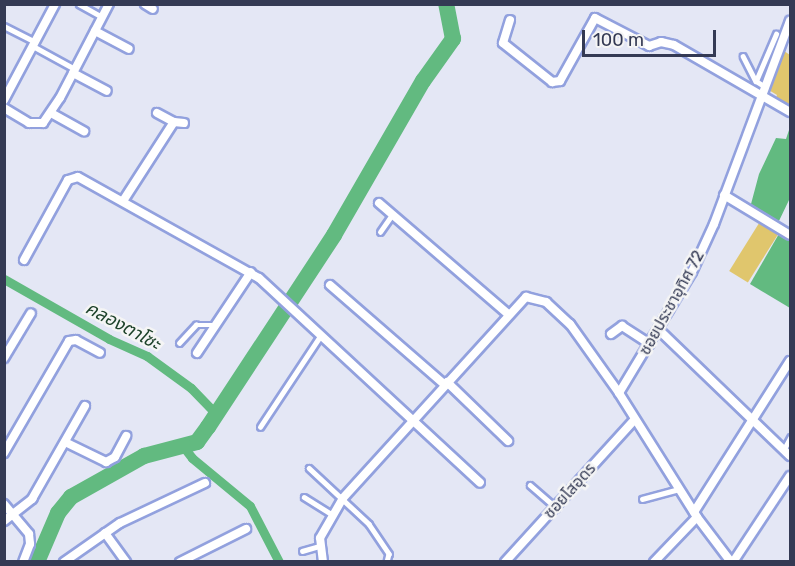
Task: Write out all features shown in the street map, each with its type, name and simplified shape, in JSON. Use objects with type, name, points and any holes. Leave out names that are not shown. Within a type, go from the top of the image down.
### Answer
[{"type":"street","points":[[4,100],[55,4]]},
{"type":"street","points":[[4,108],[36,124],[43,123],[51,113],[109,4]]},
{"type":"street","points":[[510,20],[503,43],[552,82],[560,81],[595,18],[649,46],[664,42],[674,45],[790,112]]},
{"type":"street","name":"ซอยประชาอุทิศ 72","points":[[620,393],[692,272],[724,195],[760,96],[760,84],[790,21]]},
{"type":"street","points":[[95,31],[129,49]]},
{"type":"street","points":[[74,71],[107,91]]},
{"type":"street","points":[[51,113],[84,131]]},
{"type":"street","points":[[157,113],[174,122],[184,123]]},
{"type":"street","points":[[123,201],[174,122]]},
{"type":"street","points":[[24,260],[74,175],[251,272],[480,483]]},
{"type":"street","points":[[724,195],[790,235]]},
{"type":"street","points":[[379,203],[508,314]]},
{"type":"street","points":[[198,353],[251,272]]},
{"type":"street","points":[[330,285],[446,383],[508,441]]},
{"type":"street","points":[[323,561],[319,546],[343,498],[508,314],[526,297],[546,302],[570,324],[620,393],[634,420],[695,514],[730,561],[790,476]]},
{"type":"street","points":[[4,358],[31,313]]},
{"type":"street","points":[[611,334],[622,326],[650,344]]},
{"type":"street","points":[[658,329],[753,417],[790,456]]},
{"type":"street","points":[[4,453],[69,341],[76,340],[100,353]]},
{"type":"street","points":[[654,561],[695,514],[753,417],[790,361]]},
{"type":"street","points":[[4,521],[32,499],[85,406]]},
{"type":"street","name":"ซอยโสอุดร","points":[[504,561],[556,508],[634,420]]},
{"type":"street","points":[[65,442],[105,462],[115,457],[126,436]]},
{"type":"street","points":[[64,561],[105,533],[205,483]]},
{"type":"street","points":[[4,504],[29,534],[30,544],[23,561]]},
{"type":"street","points":[[180,561],[246,529]]},
{"type":"street","points":[[105,533],[126,561]]},
{"type":"lane","points":[[79,4],[102,17]]},
{"type":"lane","points":[[4,26],[74,71]]},
{"type":"lane","points":[[760,84],[776,34]]},
{"type":"lane","points":[[743,56],[760,84]]},
{"type":"lane","points":[[380,232],[392,214]]},
{"type":"lane","points":[[179,343],[196,325],[215,325]]},
{"type":"lane","points":[[260,427],[320,338]]},
{"type":"lane","points":[[784,449],[790,438]]},
{"type":"lane","points":[[309,468],[369,524],[389,554],[387,561]]},
{"type":"lane","points":[[530,485],[556,508]]},
{"type":"lane","points":[[642,499],[679,489]]},
{"type":"lane","points":[[304,497],[333,515]]},
{"type":"lane","points":[[302,551],[319,546]]},
{"type":"shaded area","points":[[784,51],[790,55],[790,115],[772,108],[777,95],[767,89]]},
{"type":"shaded area","points":[[790,127],[790,198],[778,223],[751,204],[759,174],[776,138],[786,139]]},
{"type":"shaded area","points":[[761,220],[780,232],[748,283],[729,271]]},
{"type":"shaded area","points":[[780,232],[790,239],[790,308],[750,284]]},
{"type":"waterway","points":[[37,562],[58,513],[71,497],[144,456],[197,442],[208,427],[334,235],[423,81],[453,39],[446,4]]},
{"type":"waterway","name":"คลองตาโซะ","points":[[4,279],[109,339],[147,356],[191,388],[216,414]]},
{"type":"waterway","points":[[182,445],[192,458],[250,506],[279,562]]}]
